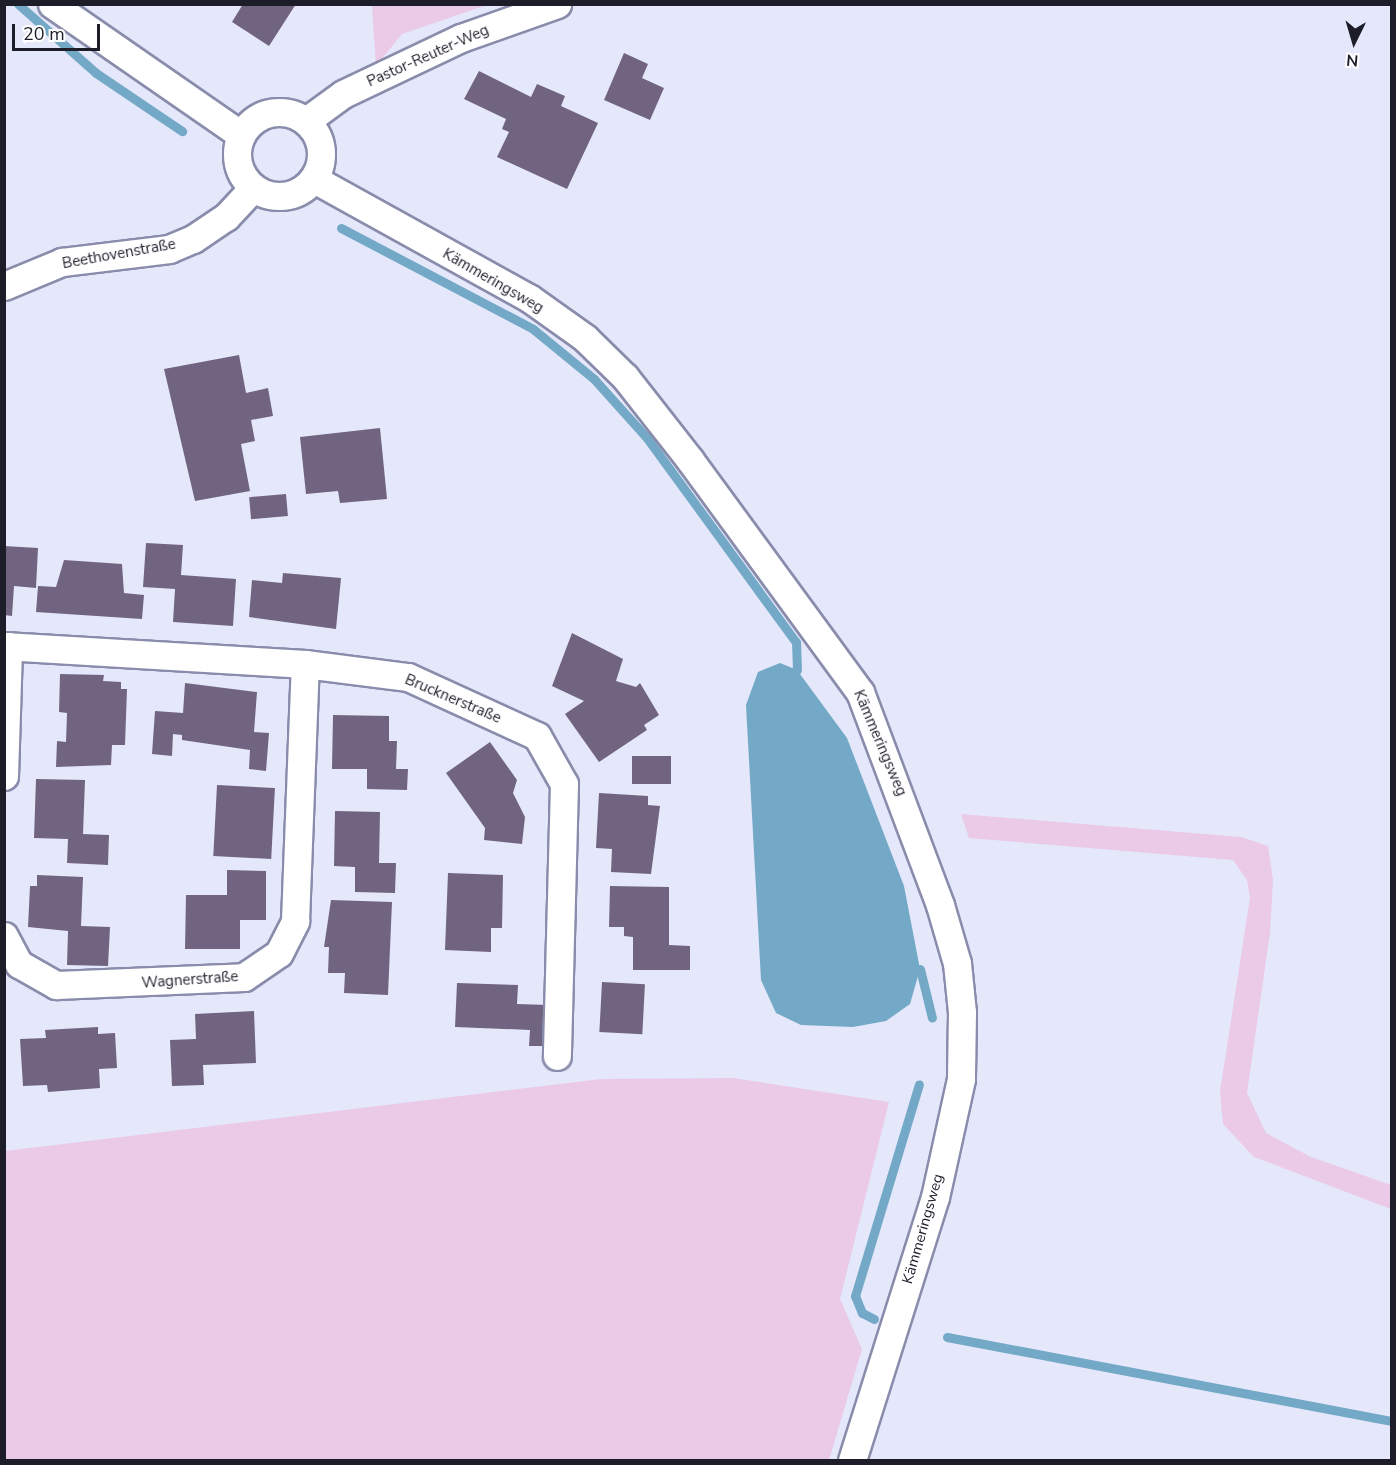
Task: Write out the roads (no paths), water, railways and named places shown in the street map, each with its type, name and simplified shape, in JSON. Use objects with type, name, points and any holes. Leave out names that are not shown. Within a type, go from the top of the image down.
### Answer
[{"type":"street","points":[[52,4],[241,135]]},
{"type":"street","name":"Pastor-Reuter-Weg","points":[[306,121],[343,94],[461,38],[557,4]]},
{"type":"street","points":[[270,112],[306,121],[321,149],[314,179],[285,196],[253,188],[238,164],[241,135],[270,112]]},
{"type":"street","name":"Kämmeringsweg","points":[[314,179],[529,298],[585,338],[625,377],[816,625],[868,712],[903,795],[957,963],[961,1079],[935,1197],[852,1461]]},
{"type":"street","name":"Beethovenstraße","points":[[4,286],[62,262],[185,243],[226,217],[253,188]]},
{"type":"street","points":[[4,776],[6,646]]},
{"type":"street","name":"Brucknerstraße","points":[[6,646],[305,664],[408,677],[537,736],[564,784],[557,1056]]},
{"type":"street","name":"Wagnerstraße","points":[[4,936],[19,964],[56,985],[244,977],[279,953],[295,921],[305,664]]},
{"type":"water","points":[[780,663],[797,670],[847,738],[904,886],[920,969],[910,1004],[886,1021],[853,1027],[801,1025],[776,1013],[761,980],[746,705],[758,672]]},
{"type":"waterway","points":[[18,4],[96,73],[182,131]]},
{"type":"waterway","points":[[341,228],[533,329],[594,379],[647,438],[796,642],[797,670]]},
{"type":"waterway","points":[[920,969],[932,1018]]},
{"type":"waterway","points":[[874,1319],[862,1313],[855,1296],[919,1084]]},
{"type":"waterway","points":[[947,1337],[1392,1421]]}]
